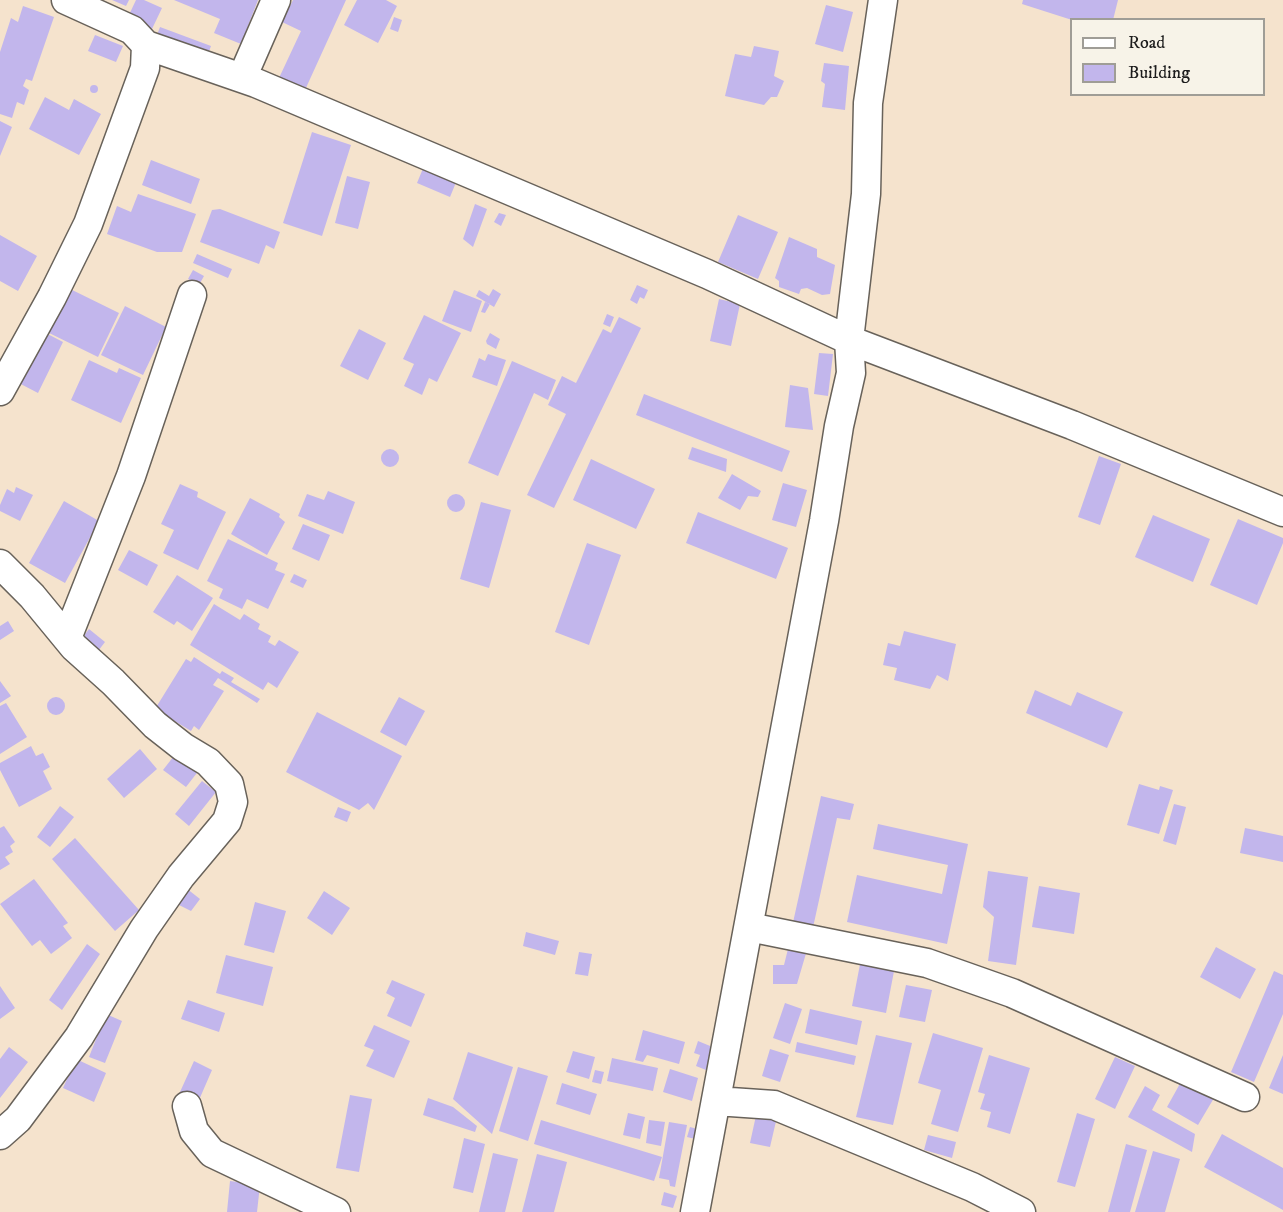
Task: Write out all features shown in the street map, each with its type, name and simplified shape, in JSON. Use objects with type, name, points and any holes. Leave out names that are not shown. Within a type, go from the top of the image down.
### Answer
[{"type":"street","points":[[66,0],[132,30],[146,45],[243,78],[707,274],[849,340],[1072,425],[1283,512]]},
{"type":"street","points":[[243,78],[276,0]]},
{"type":"street","points":[[695,1212],[824,521],[839,426],[851,373],[849,340],[866,194],[868,103],[883,0]]},
{"type":"street","points":[[0,391],[52,297],[88,224],[145,68],[146,45]]},
{"type":"street","points":[[67,638],[131,476],[192,295]]},
{"type":"street","points":[[0,564],[32,596],[67,638],[155,725],[183,747],[208,762],[229,784],[233,802],[227,821],[181,876],[144,929],[80,1037],[18,1119],[0,1135]]},
{"type":"street","points":[[748,927],[927,963],[1012,993],[1245,1098]]},
{"type":"street","points":[[716,1101],[774,1105],[972,1187],[1021,1212]]},
{"type":"street","points":[[187,1106],[194,1131],[212,1153],[336,1212]]},
{"type":"building","points":[[112,0],[129,0],[126,6]]},
{"type":"building","points":[[136,0],[144,0],[162,8],[152,29],[128,17]]},
{"type":"building","points":[[174,0],[258,0],[241,44],[214,33],[220,19]]},
{"type":"building","points":[[293,0],[346,0],[305,90],[279,78],[301,31],[282,22]]},
{"type":"building","points":[[357,0],[386,0],[397,6],[378,43],[344,25]]},
{"type":"building","points":[[1023,0],[1118,0],[1114,18],[1070,19],[1022,4]]},
{"type":"building","points":[[826,5],[853,12],[843,52],[815,44]]},
{"type":"building","points":[[23,6],[54,17],[32,81],[26,79],[23,86],[29,90],[24,105],[17,102],[12,118],[0,114],[0,52],[11,18],[18,22]]},
{"type":"building","points":[[394,17],[402,20],[398,32],[390,29]]},
{"type":"building","points":[[160,27],[211,46],[208,54],[157,35]]},
{"type":"building","points":[[95,35],[123,46],[116,62],[88,51]]},
{"type":"building","points":[[754,46],[779,51],[774,76],[784,81],[777,97],[771,97],[764,105],[725,96],[735,54],[751,57]]},
{"type":"building","points":[[824,63],[849,66],[845,110],[822,107],[825,84],[821,81]]},
{"type":"building","points":[[94,85],[98,89],[94,93],[90,89]]},
{"type":"building","points":[[45,97],[69,110],[74,99],[101,114],[79,155],[29,129]]},
{"type":"building","points":[[0,121],[12,127],[0,156]]},
{"type":"building","points":[[312,132],[351,145],[322,236],[283,223]]},
{"type":"building","points":[[151,160],[200,179],[191,204],[142,185]]},
{"type":"building","points":[[424,166],[457,180],[450,197],[417,183]]},
{"type":"building","points":[[347,176],[370,182],[358,229],[335,223]]},
{"type":"building","points":[[138,194],[196,214],[182,252],[157,252],[107,234],[117,206],[131,212]]},
{"type":"building","points":[[475,204],[487,209],[473,247],[463,239]]},
{"type":"building","points":[[220,209],[280,232],[274,249],[266,245],[259,264],[200,242],[212,210]]},
{"type":"building","points":[[499,213],[506,215],[501,226],[494,222]]},
{"type":"building","points":[[738,215],[778,232],[758,279],[718,262]]},
{"type":"building","points":[[0,235],[37,256],[18,291],[0,281]]},
{"type":"building","points":[[789,237],[817,249],[817,257],[835,265],[830,294],[822,295],[807,288],[801,289],[799,294],[779,287],[779,281],[775,278]]},
{"type":"building","points":[[197,254],[232,269],[228,278],[193,263]]},
{"type":"building","points":[[193,270],[204,276],[199,285],[188,279]]},
{"type":"building","points":[[60,284],[119,313],[98,357],[43,330]]},
{"type":"building","points":[[637,285],[648,290],[644,299],[640,297],[637,304],[630,300]]},
{"type":"building","points":[[493,289],[501,294],[494,307],[476,296],[479,290],[489,296]]},
{"type":"building","points":[[454,290],[482,301],[471,332],[442,321]]},
{"type":"building","points":[[719,299],[740,304],[731,346],[710,341]]},
{"type":"building","points":[[485,302],[490,304],[485,313],[481,312]]},
{"type":"building","points":[[125,306],[166,327],[143,375],[101,355]]},
{"type":"building","points":[[607,314],[614,317],[610,327],[603,324]]},
{"type":"building","points":[[424,315],[461,333],[437,382],[429,378],[422,395],[404,386],[414,364],[403,359]]},
{"type":"building","points":[[619,317],[641,328],[554,508],[527,495],[566,414],[548,405],[562,376],[576,383],[603,329],[611,333]]},
{"type":"building","points":[[38,329],[63,342],[38,393],[13,380]]},
{"type":"building","points":[[359,329],[386,343],[368,380],[340,366]]},
{"type":"building","points":[[490,333],[500,339],[496,349],[487,344]]},
{"type":"building","points":[[819,353],[833,354],[828,396],[814,394]]},
{"type":"building","points":[[488,354],[506,360],[497,386],[472,377],[479,358],[485,361]]},
{"type":"building","points":[[89,360],[117,373],[119,368],[141,378],[121,423],[71,400]]},
{"type":"building","points":[[512,361],[556,380],[548,400],[534,393],[498,476],[468,463]]},
{"type":"building","points":[[790,385],[808,388],[813,430],[785,427]]},
{"type":"building","points":[[644,394],[790,451],[782,472],[636,415]]},
{"type":"building","points":[[692,447],[727,459],[726,472],[688,459]]},
{"type":"building","points":[[390,449],[396,452],[399,458],[396,464],[390,467],[384,464],[381,458],[384,452]]},
{"type":"building","points":[[1099,456],[1121,464],[1100,525],[1078,517]]},
{"type":"building","points":[[591,459],[655,489],[636,529],[573,500]]},
{"type":"building","points":[[732,474],[761,491],[758,497],[748,496],[740,510],[718,498]]},
{"type":"building","points":[[783,483],[807,490],[796,527],[772,520]]},
{"type":"building","points":[[180,484],[198,492],[197,497],[226,512],[198,570],[163,553],[174,530],[161,524]]},
{"type":"building","points":[[16,487],[33,495],[20,521],[0,511],[0,505],[7,489],[14,493]]},
{"type":"building","points":[[328,491],[355,502],[343,534],[298,516],[307,494],[324,500]]},
{"type":"building","points":[[456,494],[462,497],[465,503],[462,509],[456,512],[450,509],[447,503],[450,497]]},
{"type":"building","points":[[250,498],[280,514],[279,517],[285,522],[267,555],[231,534]]},
{"type":"building","points":[[64,501],[99,521],[65,583],[29,563]]},
{"type":"building","points":[[481,502],[511,510],[489,588],[460,579]]},
{"type":"building","points":[[698,512],[788,548],[776,579],[686,543]]},
{"type":"building","points":[[1153,515],[1210,539],[1193,582],[1135,557]]},
{"type":"building","points":[[1238,519],[1283,538],[1283,543],[1257,605],[1210,585]]},
{"type":"building","points":[[303,524],[330,535],[319,561],[292,549]]},
{"type":"building","points":[[228,539],[278,563],[275,570],[285,574],[268,609],[247,599],[242,609],[219,598],[223,589],[207,581]]},
{"type":"building","points":[[587,543],[621,555],[589,645],[555,632]]},
{"type":"building","points":[[129,550],[158,565],[147,586],[118,570]]},
{"type":"building","points":[[294,574],[307,580],[303,588],[290,582]]},
{"type":"building","points":[[177,575],[213,598],[192,631],[177,621],[174,625],[153,612]]},
{"type":"building","points":[[214,604],[240,620],[244,614],[260,624],[258,629],[271,636],[268,642],[275,646],[279,640],[299,652],[277,688],[268,682],[263,690],[190,645]]},
{"type":"building","points":[[8,621],[14,631],[0,640],[0,626]]},
{"type":"building","points":[[89,629],[105,642],[92,659],[76,646]]},
{"type":"building","points":[[904,631],[956,644],[948,681],[937,675],[930,689],[894,680],[897,668],[883,665],[888,643],[900,646]]},
{"type":"building","points":[[194,657],[220,674],[222,671],[234,678],[231,682],[260,699],[257,703],[218,678],[213,685],[224,691],[199,730],[194,726],[191,731],[155,709],[186,659],[191,662]]},
{"type":"building","points":[[0,681],[11,696],[0,703]]},
{"type":"building","points":[[1035,690],[1071,706],[1077,692],[1123,712],[1107,748],[1026,713]]},
{"type":"building","points":[[56,697],[62,700],[65,706],[62,712],[56,715],[50,712],[47,706],[50,700]]},
{"type":"building","points":[[399,697],[425,711],[406,746],[380,732]]},
{"type":"building","points":[[6,703],[27,737],[0,754],[0,706]]},
{"type":"building","points":[[317,712],[402,756],[374,810],[368,803],[359,810],[286,772]]},
{"type":"building","points":[[31,746],[36,756],[43,753],[50,767],[43,771],[52,789],[19,807],[0,770],[0,763]]},
{"type":"building","points":[[140,749],[157,769],[124,798],[107,779]]},
{"type":"building","points":[[177,752],[200,769],[186,787],[163,770]]},
{"type":"building","points":[[202,781],[216,792],[189,826],[175,814]]},
{"type":"building","points":[[1139,784],[1159,790],[1160,786],[1173,790],[1159,834],[1127,825]]},
{"type":"building","points":[[821,796],[854,804],[850,820],[837,818],[812,932],[792,927]]},
{"type":"building","points":[[1174,804],[1186,807],[1176,845],[1163,841]]},
{"type":"building","points":[[60,806],[74,817],[50,847],[37,837]]},
{"type":"building","points":[[338,807],[351,812],[347,822],[334,817]]},
{"type":"building","points":[[878,824],[968,844],[947,944],[847,922],[857,875],[942,894],[948,865],[873,849]]},
{"type":"building","points":[[4,826],[15,842],[10,846],[13,852],[5,857],[10,864],[0,870],[0,828]]},
{"type":"building","points":[[1245,828],[1283,836],[1283,862],[1240,853]]},
{"type":"building","points":[[75,838],[139,910],[115,931],[52,859]]},
{"type":"building","points":[[988,871],[1028,877],[1016,965],[988,961],[994,917],[983,907]]},
{"type":"building","points":[[34,879],[68,923],[63,926],[72,938],[51,954],[40,940],[32,946],[0,904]]},
{"type":"building","points":[[1039,886],[1080,893],[1074,934],[1032,927]]},
{"type":"building","points":[[186,888],[200,899],[191,911],[179,905]]},
{"type":"building","points":[[324,891],[350,908],[332,935],[307,918]]},
{"type":"building","points":[[255,902],[286,911],[274,953],[244,945]]},
{"type":"building","points":[[526,932],[559,941],[555,955],[523,946]]},
{"type":"building","points":[[87,944],[100,954],[62,1010],[49,1000]]},
{"type":"building","points":[[789,945],[807,950],[797,984],[773,984],[773,965],[784,965]]},
{"type":"building","points":[[1216,947],[1256,969],[1240,999],[1200,977]]},
{"type":"building","points":[[579,952],[592,954],[588,976],[575,974]]},
{"type":"building","points":[[226,955],[273,967],[263,1006],[216,993]]},
{"type":"building","points":[[861,959],[895,966],[886,1013],[852,1006]]},
{"type":"building","points":[[1274,971],[1283,975],[1283,1014],[1254,1082],[1231,1072]]},
{"type":"building","points":[[392,980],[425,994],[411,1027],[387,1016],[395,998],[386,993]]},
{"type":"building","points":[[906,985],[932,990],[925,1022],[899,1017]]},
{"type":"building","points":[[0,986],[15,1008],[0,1019]]},
{"type":"building","points":[[188,1000],[225,1013],[219,1032],[181,1019]]},
{"type":"building","points":[[785,1003],[802,1009],[790,1044],[773,1038]]},
{"type":"building","points":[[810,1009],[862,1021],[857,1045],[805,1033]]},
{"type":"building","points":[[106,1014],[122,1021],[105,1063],[89,1057]]},
{"type":"building","points":[[374,1025],[410,1041],[394,1078],[366,1066],[374,1050],[364,1046]]},
{"type":"building","points":[[643,1030],[685,1042],[679,1064],[647,1055],[643,1062],[635,1060]]},
{"type":"building","points":[[933,1033],[983,1048],[958,1132],[931,1124],[941,1090],[918,1083]]},
{"type":"building","points":[[876,1035],[912,1043],[893,1125],[856,1117]]},
{"type":"building","points":[[698,1041],[715,1048],[706,1070],[696,1066],[700,1055],[694,1053]]},
{"type":"building","points":[[797,1042],[856,1056],[854,1065],[795,1052]]},
{"type":"building","points":[[9,1047],[28,1062],[0,1098],[0,1059]]},
{"type":"building","points":[[770,1049],[789,1055],[780,1082],[762,1076]]},
{"type":"building","points":[[573,1051],[595,1057],[589,1079],[566,1072]]},
{"type":"building","points":[[468,1052],[513,1067],[492,1134],[453,1099]]},
{"type":"building","points":[[989,1055],[1030,1068],[1010,1134],[987,1127],[991,1112],[980,1109],[985,1094],[978,1092]]},
{"type":"building","points":[[1283,1055],[1283,1094],[1269,1088]]},
{"type":"building","points":[[1115,1057],[1135,1066],[1115,1109],[1095,1099]]},
{"type":"building","points":[[612,1058],[658,1068],[653,1091],[607,1081]]},
{"type":"building","points":[[76,1059],[106,1073],[94,1102],[63,1088]]},
{"type":"building","points":[[194,1061],[212,1070],[199,1100],[180,1092]]},
{"type":"building","points":[[518,1067],[548,1076],[528,1141],[499,1131]]},
{"type":"building","points":[[670,1069],[698,1078],[692,1101],[663,1092]]},
{"type":"building","points":[[595,1070],[604,1072],[601,1084],[592,1082]]},
{"type":"building","points":[[1182,1080],[1214,1098],[1198,1125],[1167,1107]]},
{"type":"building","points":[[562,1083],[597,1094],[590,1115],[556,1104]]},
{"type":"building","points":[[1145,1086],[1160,1095],[1152,1110],[1195,1134],[1192,1152],[1128,1117]]},
{"type":"building","points":[[350,1095],[372,1099],[359,1172],[336,1168]]},
{"type":"building","points":[[428,1098],[453,1107],[477,1126],[475,1132],[423,1115]]},
{"type":"building","points":[[757,1111],[777,1117],[770,1147],[750,1143]]},
{"type":"building","points":[[628,1113],[645,1117],[640,1139],[623,1135]]},
{"type":"building","points":[[1077,1113],[1095,1119],[1075,1187],[1057,1182]]},
{"type":"building","points":[[541,1120],[662,1157],[654,1181],[534,1144]]},
{"type":"building","points":[[649,1120],[665,1122],[661,1146],[646,1143]]},
{"type":"building","points":[[669,1122],[687,1125],[675,1187],[670,1186],[669,1180],[659,1178]]},
{"type":"building","points":[[690,1127],[701,1130],[699,1140],[687,1137]]},
{"type":"building","points":[[1222,1134],[1283,1168],[1283,1210],[1204,1167]]},
{"type":"building","points":[[928,1135],[956,1142],[952,1158],[924,1150]]},
{"type":"building","points":[[464,1138],[485,1144],[473,1193],[453,1188]]},
{"type":"building","points":[[1126,1144],[1147,1150],[1130,1212],[1108,1212]]},
{"type":"building","points":[[1153,1151],[1180,1159],[1165,1212],[1135,1212]]},
{"type":"building","points":[[493,1153],[518,1159],[505,1212],[479,1212]]},
{"type":"building","points":[[537,1154],[567,1162],[554,1212],[522,1212]]},
{"type":"building","points":[[230,1181],[260,1185],[257,1212],[227,1212]]},
{"type":"building","points":[[664,1192],[677,1196],[673,1208],[661,1205]]}]
